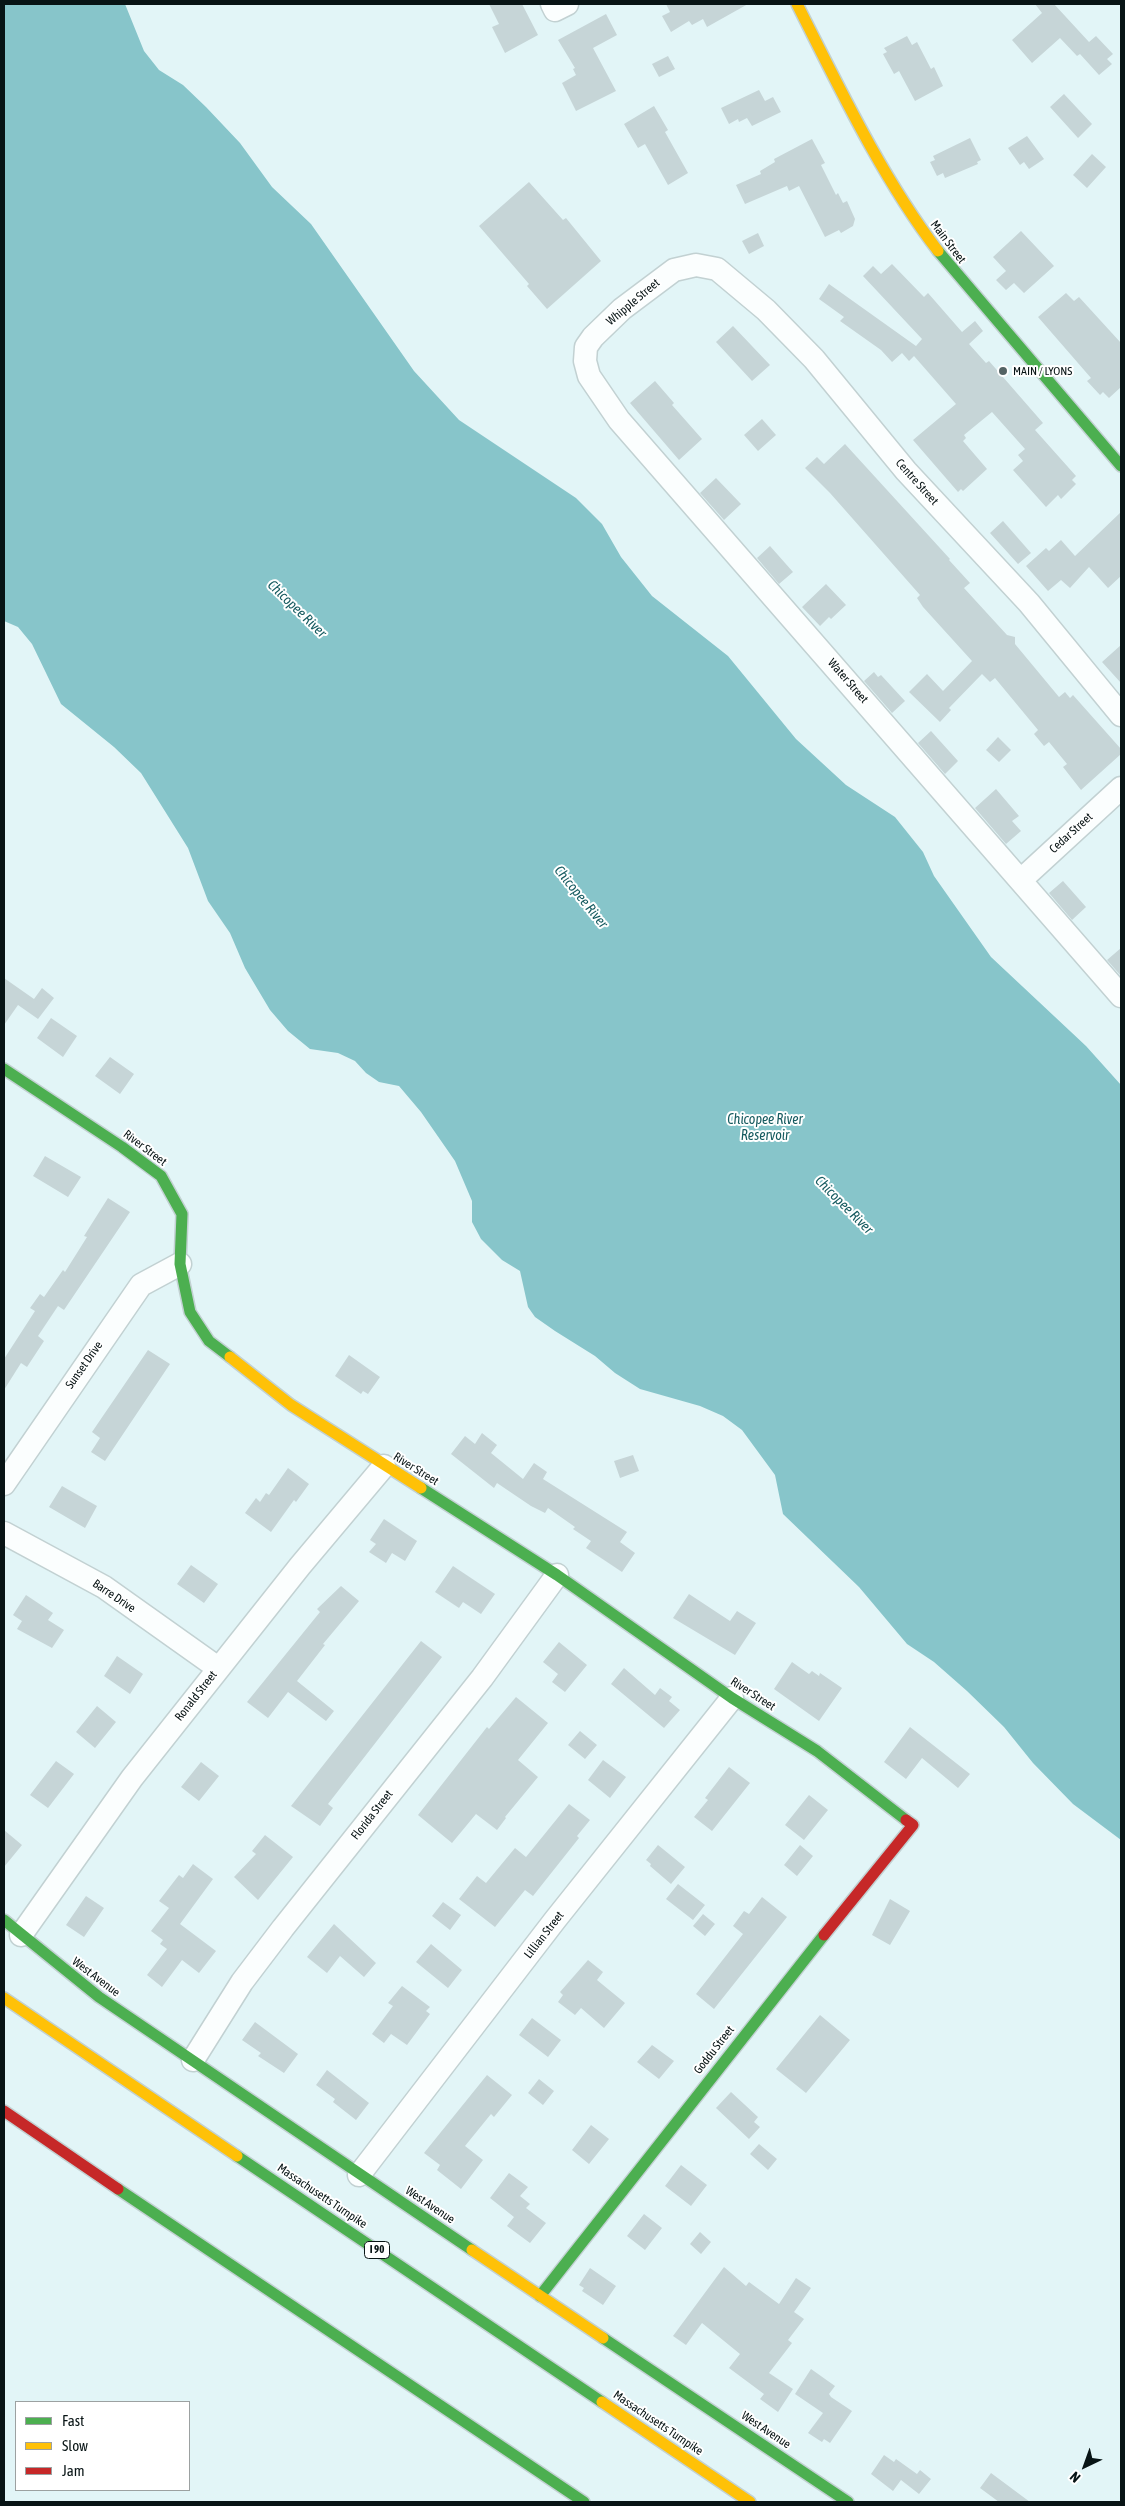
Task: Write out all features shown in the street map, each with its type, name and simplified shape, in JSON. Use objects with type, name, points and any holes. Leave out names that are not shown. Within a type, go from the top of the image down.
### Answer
[{"type":"main road","name":"Main Street","points":[[797,4],[831,71],[911,216],[966,287],[1121,466]]},
{"type":"main road","name":"River Street","points":[[4,1069],[122,1147],[161,1176],[182,1214],[180,1264],[190,1312],[209,1341],[291,1405],[557,1576],[732,1698],[817,1751],[913,1825]]},
{"type":"main road","name":"Goddu Street","points":[[540,2296],[796,1968],[849,1906],[913,1825]]},
{"type":"main road","name":"West Avenue","points":[[4,1920],[99,1997],[359,2175],[848,2502]]},
{"type":"main road","name":"Massachusetts Turnpike","points":[[4,1998],[750,2502]]},
{"type":"main road","points":[[4,2111],[194,2241],[584,2502]]},
{"type":"street","name":"Whipple Street","points":[[585,361],[586,347],[593,337],[622,309],[674,270],[700,266]]},
{"type":"street","name":"Centre Street","points":[[700,266],[717,269],[739,286],[766,310],[814,359],[906,471],[1029,604],[1121,715]]},
{"type":"street","name":"Water Street","points":[[585,361],[589,376],[619,420],[1121,996]]},
{"type":"street","name":"Cedar Street","points":[[1021,880],[1121,788]]},
{"type":"street","name":"Sunset Drive","points":[[4,1484],[140,1285],[180,1264]]},
{"type":"street","name":"Ronald Street","points":[[21,1935],[132,1778],[218,1668],[384,1466]]},
{"type":"street","name":"Barre Drive","points":[[4,1533],[104,1588],[218,1668]]},
{"type":"street","name":"Florida Street","points":[[193,2060],[242,1982],[482,1678],[557,1576]]},
{"type":"street","name":"Lillian Street","points":[[359,2175],[519,1966],[732,1698]]},
{"type":"water","name":"Chicopee River Reservoir","points":[[4,4],[125,4],[144,51],[159,70],[183,85],[206,107],[240,143],[272,187],[311,224],[414,371],[459,420],[576,498],[602,524],[621,557],[652,596],[728,656],[796,739],[846,785],[895,817],[923,852],[934,876],[991,957],[1086,1046],[1121,1085],[1121,1840],[1073,1804],[1033,1763],[1004,1727],[967,1691],[934,1662],[907,1644],[859,1587],[783,1514],[775,1475],[742,1430],[723,1416],[700,1406],[640,1389],[615,1373],[595,1356],[535,1317],[528,1307],[520,1271],[502,1260],[481,1239],[472,1222],[472,1201],[455,1161],[421,1112],[399,1086],[379,1082],[366,1073],[355,1061],[338,1053],[310,1049],[288,1031],[270,1010],[245,968],[230,933],[208,901],[188,848],[141,773],[114,747],[61,704],[32,644],[18,627],[4,621]]},
{"type":"building","points":[[489,4],[522,4],[538,35],[505,53],[492,27],[499,24]]},
{"type":"building","points":[[666,4],[748,4],[707,27],[703,19],[692,25],[689,21],[671,32],[662,16],[670,12]]},
{"type":"building","points":[[1035,4],[1054,4],[1089,42],[1096,36],[1113,54],[1107,59],[1112,64],[1099,75],[1080,54],[1077,56],[1060,38],[1032,63],[1012,40],[1042,13]]},
{"type":"building","points":[[606,14],[617,35],[593,48],[616,91],[576,111],[562,83],[576,75],[573,69],[575,68],[558,40]]},
{"type":"building","points":[[907,36],[912,45],[917,42],[931,69],[934,67],[943,86],[915,101],[899,71],[894,74],[883,54],[887,52],[884,48]]},
{"type":"building","points":[[668,56],[675,69],[659,77],[652,64]]},
{"type":"building","points":[[759,90],[765,101],[773,97],[781,112],[752,126],[747,118],[739,122],[738,119],[729,124],[721,108]]},
{"type":"building","points":[[1064,94],[1092,124],[1078,138],[1050,107]]},
{"type":"building","points":[[654,106],[668,130],[665,132],[688,173],[668,185],[645,144],[638,148],[624,124]]},
{"type":"building","points":[[1027,136],[1044,159],[1029,169],[1024,162],[1020,165],[1008,148]]},
{"type":"building","points":[[970,138],[981,160],[977,162],[978,164],[945,178],[943,173],[937,176],[930,162],[935,160],[933,156]]},
{"type":"building","points":[[812,139],[825,163],[821,165],[836,195],[838,193],[843,203],[847,201],[855,219],[853,226],[841,233],[839,230],[825,237],[799,186],[789,191],[787,186],[745,204],[736,185],[761,174],[760,171],[775,162],[774,159]]},
{"type":"building","points":[[1092,154],[1106,167],[1087,188],[1073,175]]},
{"type":"building","points":[[529,182],[563,220],[566,218],[601,261],[547,309],[527,286],[529,284],[479,226]]},
{"type":"building","points":[[1021,231],[1054,266],[1024,293],[1014,283],[1006,290],[996,280],[1006,271],[993,257]]},
{"type":"building","points":[[758,233],[764,246],[749,254],[742,241]]},
{"type":"building","points":[[892,264],[924,297],[928,293],[962,332],[975,321],[983,331],[969,344],[986,363],[989,361],[1043,423],[1035,430],[1076,476],[1072,480],[1076,484],[1061,499],[1058,495],[1046,507],[1013,470],[1023,461],[1018,455],[1025,449],[992,412],[964,435],[966,438],[963,441],[987,469],[963,491],[961,489],[958,492],[913,440],[956,404],[914,356],[909,361],[902,353],[892,362],[881,350],[840,321],[844,317],[819,299],[829,284],[916,346],[922,339],[863,276],[873,266],[881,274]]},
{"type":"building","points":[[1066,293],[1074,301],[1079,297],[1121,343],[1121,387],[1109,398],[1103,392],[1100,395],[1087,381],[1091,378],[1038,317]]},
{"type":"building","points":[[733,326],[770,365],[752,381],[716,342]]},
{"type":"building","points":[[655,381],[674,403],[672,405],[702,439],[679,460],[630,403]]},
{"type":"building","points":[[762,419],[776,435],[758,451],[744,435]]},
{"type":"building","points":[[845,444],[950,559],[970,583],[964,588],[1007,635],[1015,637],[1015,644],[1059,697],[1065,692],[1070,698],[1073,695],[1121,749],[1121,754],[1081,790],[1063,767],[1067,764],[1049,742],[1044,746],[1034,734],[1038,730],[995,678],[990,682],[982,674],[949,708],[951,710],[940,722],[909,692],[927,674],[943,691],[972,661],[923,607],[917,598],[920,595],[830,493],[805,468],[817,457],[824,464]]},
{"type":"building","points":[[716,478],[741,504],[724,520],[700,493]]},
{"type":"building","points":[[1121,512],[1121,576],[1108,588],[1089,567],[1070,588],[1061,580],[1048,591],[1026,566],[1046,548],[1049,551],[1061,540],[1075,556]]},
{"type":"building","points":[[1003,521],[1031,553],[1018,564],[990,533]]},
{"type":"building","points":[[770,546],[793,572],[779,584],[757,558]]},
{"type":"building","points":[[826,584],[846,605],[820,626],[802,607]]},
{"type":"building","points":[[1121,645],[1121,683],[1102,662]]},
{"type":"building","points":[[874,672],[878,677],[881,675],[905,701],[892,713],[864,681]]},
{"type":"building","points":[[931,731],[958,761],[945,774],[918,743]]},
{"type":"building","points":[[998,737],[1011,750],[999,762],[986,750]]},
{"type":"building","points":[[996,789],[1019,816],[1012,821],[1021,831],[1006,844],[975,808]]},
{"type":"building","points":[[1063,881],[1086,907],[1072,920],[1049,893]]},
{"type":"building","points":[[1121,948],[1121,976],[1107,960]]},
{"type":"building","points":[[4,978],[34,999],[42,988],[54,998],[38,1019],[18,1005],[4,1025]]},
{"type":"building","points":[[51,1018],[77,1036],[63,1057],[37,1038]]},
{"type":"building","points":[[110,1057],[134,1074],[120,1094],[95,1076]]},
{"type":"building","points":[[45,1156],[81,1177],[68,1197],[33,1176]]},
{"type":"building","points":[[108,1198],[130,1212],[64,1310],[58,1306],[38,1336],[44,1341],[27,1367],[21,1363],[4,1390],[4,1359],[35,1311],[30,1308],[40,1294],[44,1297],[63,1270],[65,1272],[87,1237],[84,1236]]},
{"type":"building","points":[[148,1350],[170,1364],[105,1461],[91,1452],[100,1438],[92,1432]]},
{"type":"building","points":[[349,1355],[380,1377],[368,1394],[363,1391],[361,1394],[335,1376]]},
{"type":"building","points":[[482,1433],[497,1445],[491,1453],[523,1479],[534,1463],[547,1472],[543,1479],[627,1532],[620,1542],[635,1553],[622,1572],[586,1548],[591,1541],[548,1508],[545,1513],[497,1483],[494,1488],[451,1454],[465,1436],[475,1444]]},
{"type":"building","points":[[633,1455],[639,1471],[620,1478],[614,1461]]},
{"type":"building","points":[[288,1468],[309,1484],[296,1502],[294,1500],[271,1532],[245,1513],[256,1498],[260,1502],[266,1493],[269,1495]]},
{"type":"building","points":[[62,1486],[97,1506],[85,1528],[49,1507]]},
{"type":"building","points":[[384,1519],[417,1541],[405,1561],[392,1553],[386,1563],[369,1552],[376,1544],[370,1540]]},
{"type":"building","points":[[191,1565],[218,1584],[204,1603],[177,1584]]},
{"type":"building","points":[[453,1566],[495,1594],[481,1614],[463,1602],[459,1608],[435,1592]]},
{"type":"building","points":[[341,1586],[359,1601],[323,1644],[325,1645],[297,1681],[334,1711],[326,1721],[288,1692],[268,1718],[247,1702],[320,1612],[317,1609]]},
{"type":"building","points":[[689,1594],[730,1621],[737,1611],[756,1623],[735,1655],[673,1618]]},
{"type":"building","points":[[26,1595],[53,1613],[48,1620],[64,1630],[52,1648],[17,1629],[22,1621],[13,1615]]},
{"type":"building","points":[[421,1641],[442,1657],[328,1804],[333,1808],[320,1826],[291,1806]]},
{"type":"building","points":[[559,1642],[587,1665],[565,1692],[552,1682],[558,1674],[543,1662]]},
{"type":"building","points":[[117,1656],[143,1674],[130,1694],[104,1676]]},
{"type":"building","points":[[792,1662],[809,1674],[812,1671],[819,1676],[820,1673],[842,1688],[819,1721],[774,1689]]},
{"type":"building","points":[[624,1668],[655,1695],[660,1688],[672,1697],[669,1701],[680,1710],[664,1728],[611,1684]]},
{"type":"building","points":[[516,1697],[548,1723],[518,1760],[538,1777],[505,1817],[497,1830],[476,1814],[452,1843],[418,1815],[487,1727],[489,1729]]},
{"type":"building","points":[[97,1706],[116,1722],[95,1748],[76,1732]]},
{"type":"building","points":[[910,1727],[970,1774],[958,1788],[922,1758],[906,1779],[884,1762]]},
{"type":"building","points":[[580,1731],[597,1745],[585,1759],[568,1745]]},
{"type":"building","points":[[603,1760],[626,1777],[610,1798],[588,1780]]},
{"type":"building","points":[[56,1761],[74,1774],[48,1808],[30,1795]]},
{"type":"building","points":[[201,1762],[219,1776],[199,1801],[181,1787]]},
{"type":"building","points":[[729,1767],[750,1783],[712,1831],[694,1817],[708,1800],[705,1798]]},
{"type":"building","points":[[809,1795],[828,1810],[804,1840],[785,1825]]},
{"type":"building","points":[[569,1804],[590,1820],[577,1836],[579,1838],[533,1896],[525,1890],[495,1927],[459,1899],[477,1876],[486,1883],[515,1848],[526,1857]]},
{"type":"building","points":[[4,1830],[22,1845],[4,1867]]},
{"type":"building","points":[[265,1835],[293,1857],[258,1900],[234,1877],[256,1854],[252,1851]]},
{"type":"building","points":[[658,1845],[685,1867],[671,1884],[650,1866],[651,1864],[646,1860]]},
{"type":"building","points":[[800,1845],[813,1856],[797,1876],[784,1865]]},
{"type":"building","points":[[193,1864],[213,1879],[180,1924],[216,1951],[199,1973],[182,1960],[162,1987],[147,1975],[167,1949],[160,1944],[163,1940],[151,1931],[169,1908],[159,1901],[179,1875],[183,1878]]},
{"type":"building","points":[[678,1884],[705,1905],[693,1920],[666,1899]]},
{"type":"building","points":[[86,1896],[104,1908],[84,1937],[66,1925]]},
{"type":"building","points":[[762,1897],[787,1917],[714,2009],[696,1994],[743,1934],[733,1926],[744,1911],[749,1914]]},
{"type":"building","points":[[890,1899],[910,1911],[890,1945],[872,1935]]},
{"type":"building","points":[[443,1902],[461,1915],[450,1930],[432,1916]]},
{"type":"building","points":[[703,1914],[715,1924],[705,1936],[693,1926]]},
{"type":"building","points":[[334,1924],[376,1963],[364,1977],[340,1956],[327,1973],[307,1957]]},
{"type":"building","points":[[431,1944],[462,1970],[448,1988],[416,1962]]},
{"type":"building","points":[[588,1960],[603,1972],[597,1980],[625,2003],[604,2028],[581,2008],[575,2015],[558,2002],[563,1995],[560,1992]]},
{"type":"building","points":[[402,1986],[430,2007],[426,2011],[430,2014],[407,2045],[391,2034],[384,2043],[372,2034],[393,2006],[388,2003]]},
{"type":"building","points":[[820,2015],[850,2040],[806,2093],[776,2069]]},
{"type":"building","points":[[532,2018],[561,2040],[548,2057],[519,2035]]},
{"type":"building","points":[[255,2022],[298,2054],[284,2073],[258,2056],[261,2053],[242,2040]]},
{"type":"building","points":[[652,2045],[674,2061],[659,2079],[637,2062]]},
{"type":"building","points":[[327,2070],[369,2103],[356,2120],[333,2102],[335,2099],[316,2085]]},
{"type":"building","points":[[487,2075],[512,2095],[494,2117],[491,2114],[465,2146],[483,2160],[461,2189],[437,2170],[440,2165],[424,2153]]},
{"type":"building","points":[[539,2079],[554,2091],[543,2105],[528,2093]]},
{"type":"building","points":[[731,2092],[758,2117],[754,2122],[760,2127],[749,2139],[716,2108]]},
{"type":"building","points":[[591,2125],[609,2139],[589,2164],[572,2150]]},
{"type":"building","points":[[759,2144],[777,2159],[768,2170],[750,2154]]},
{"type":"building","points":[[681,2165],[707,2185],[691,2206],[665,2186]]},
{"type":"building","points":[[509,2173],[528,2187],[520,2196],[530,2204],[526,2208],[546,2223],[530,2243],[507,2226],[514,2217],[490,2198]]},
{"type":"building","points":[[644,2214],[662,2228],[645,2250],[627,2236]]},
{"type":"building","points":[[700,2232],[711,2242],[701,2254],[690,2244]]},
{"type":"building","points":[[724,2267],[746,2286],[749,2282],[779,2304],[796,2278],[811,2288],[794,2312],[804,2319],[788,2340],[792,2343],[769,2373],[793,2389],[778,2412],[760,2399],[764,2394],[729,2368],[740,2354],[702,2323],[686,2345],[673,2336]]},
{"type":"building","points":[[590,2268],[616,2286],[603,2305],[582,2291],[584,2288],[579,2285]]},
{"type":"building","points":[[811,2369],[835,2386],[829,2394],[831,2397],[852,2411],[830,2443],[824,2439],[822,2442],[808,2433],[823,2413],[795,2394]]},
{"type":"building","points":[[884,2455],[894,2462],[896,2459],[917,2474],[920,2470],[931,2479],[919,2494],[901,2480],[893,2491],[871,2474]]},
{"type":"building","points":[[991,2473],[1030,2502],[999,2502],[980,2488]]},
{"type":"traffic: fast","points":[[938,251],[1121,466]]},
{"type":"traffic: fast","points":[[4,1069],[122,1147],[161,1176],[182,1214],[180,1264],[190,1312],[209,1341],[230,1357]]},
{"type":"traffic: fast","points":[[421,1488],[557,1575],[732,1698],[817,1751],[906,1820]]},
{"type":"traffic: fast","points":[[4,1920],[99,1997],[472,2250]]},
{"type":"traffic: fast","points":[[540,2296],[824,1935]]},
{"type":"traffic: fast","points":[[237,2156],[602,2402]]},
{"type":"traffic: fast","points":[[118,2189],[584,2502]]},
{"type":"traffic: fast","points":[[603,2338],[848,2502]]},
{"type":"traffic: slow","points":[[797,4],[880,163],[938,251]]},
{"type":"traffic: slow","points":[[230,1357],[291,1405],[421,1488]]},
{"type":"traffic: slow","points":[[4,1998],[237,2156]]},
{"type":"traffic: slow","points":[[472,2250],[603,2338]]},
{"type":"traffic: slow","points":[[602,2402],[750,2502]]},
{"type":"traffic: jam","points":[[824,1935],[913,1825],[906,1820]]},
{"type":"traffic: jam","points":[[4,2111],[118,2189]]},
{"type":"place","name":"MAIN / LYONS","points":[[1003,371]]},
{"type":"water label","name":"Chicopee River","points":[[297,609]]},
{"type":"water label","name":"Chicopee River","points":[[581,897]]},
{"type":"water label","name":"Chicopee River","points":[[844,1205]]}]
